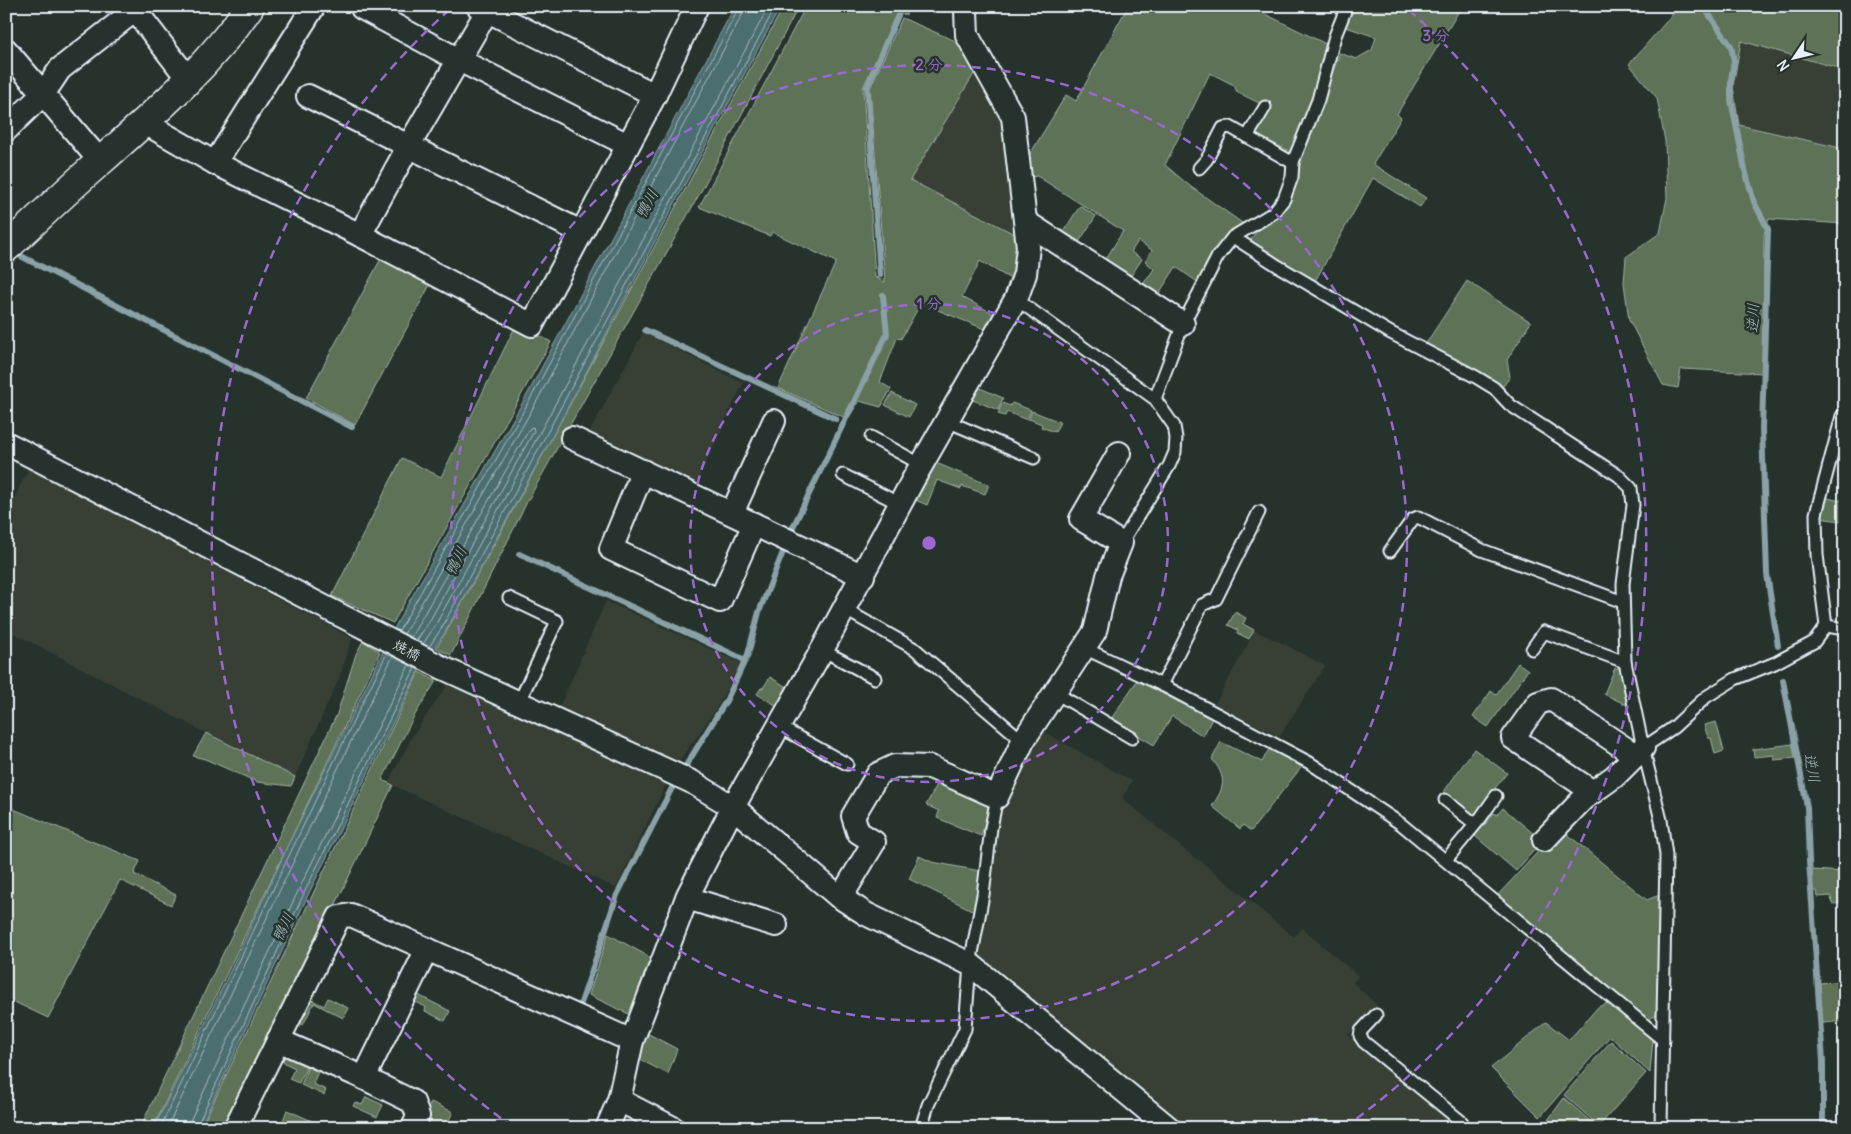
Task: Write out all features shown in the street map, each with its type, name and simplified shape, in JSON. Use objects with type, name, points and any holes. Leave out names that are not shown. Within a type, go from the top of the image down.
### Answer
[{"type":"street","points":[[6,248],[100,161],[145,123],[189,80],[220,46],[250,6]]},
{"type":"street","points":[[215,164],[314,6]]},
{"type":"street","points":[[145,123],[215,164],[360,235],[532,325],[655,95],[697,6]]},
{"type":"street","points":[[607,1128],[618,1100],[632,1041],[687,898],[733,807],[863,576],[900,504],[1016,299],[1025,274],[1028,247],[1013,117],[967,35],[966,11],[968,6]]},
{"type":"street","points":[[6,130],[44,93],[60,69],[134,8],[189,80]]},
{"type":"street","points":[[362,8],[458,60],[628,145]]},
{"type":"street","points":[[360,235],[485,8],[655,95]]},
{"type":"street","points":[[6,50],[100,161]]},
{"type":"street","points":[[308,96],[581,232]]},
{"type":"street","points":[[1026,222],[1183,324]]},
{"type":"street","points":[[732,513],[774,421]]},
{"type":"street","points":[[572,438],[863,576]]},
{"type":"street","name":"焼橋","points":[[6,443],[443,668],[676,774],[733,807],[838,896],[866,914],[970,964],[1160,1125]]},
{"type":"street","points":[[838,896],[846,889],[874,842],[858,832],[853,816],[878,774],[895,766],[930,767],[997,797],[1023,740],[1095,631],[1108,576],[1121,543],[1081,519],[1120,453]]},
{"type":"street","points":[[643,471],[611,549],[720,601],[754,524]]},
{"type":"street","points":[[1544,840],[1583,799],[1593,792],[1615,776],[1639,752],[1551,699],[1538,703],[1513,738],[1593,792]]},
{"type":"street","points":[[687,898],[776,925]]},
{"type":"street","points":[[235,1128],[339,917],[351,915],[632,1041]]},
{"type":"street","points":[[364,1078],[427,949]]},
{"type":"street","points":[[278,1040],[413,1102],[418,1116],[413,1128]]},
{"type":"street","points":[[618,1100],[673,1128]]},
{"type":"lane","points":[[1154,398],[1183,324],[1214,264],[1233,237],[1273,213],[1284,199],[1292,177],[1293,164],[1318,100],[1335,36],[1347,6]]},
{"type":"lane","points":[[1247,137],[1265,107]]},
{"type":"lane","points":[[1199,168],[1207,159],[1223,128],[1230,127],[1293,164]]},
{"type":"lane","points":[[1233,237],[1389,332],[1476,376],[1494,388],[1510,405],[1619,476],[1631,488],[1623,602],[1625,662],[1639,752],[1661,820],[1666,855],[1661,1128]]},
{"type":"lane","points":[[1016,299],[1154,398],[1174,426],[1176,438],[1175,452],[1169,466],[1121,543]]},
{"type":"lane","points":[[1639,752],[1674,727],[1706,697],[1735,679],[1775,664],[1814,642],[1826,626],[1817,555],[1816,514],[1842,416],[1845,417]]},
{"type":"lane","points":[[947,421],[1034,458]]},
{"type":"lane","points":[[871,437],[922,465]]},
{"type":"lane","points":[[843,475],[900,504]]},
{"type":"lane","points":[[1162,685],[1202,605],[1216,599],[1259,512]]},
{"type":"lane","points":[[1390,551],[1413,519],[1418,518],[1482,550],[1623,602]]},
{"type":"lane","points":[[508,598],[557,621],[519,702]]},
{"type":"lane","points":[[844,609],[915,649],[1023,740]]},
{"type":"lane","points":[[1826,626],[1845,629]]},
{"type":"lane","points":[[1532,649],[1544,632],[1625,662]]},
{"type":"lane","points":[[1084,648],[1162,685],[1310,763],[1401,824],[1663,1040]]},
{"type":"lane","points":[[822,650],[875,678]]},
{"type":"lane","points":[[1054,692],[1132,738]]},
{"type":"lane","points":[[778,726],[847,764]]},
{"type":"lane","points":[[1446,860],[1496,796]]},
{"type":"lane","points":[[921,1128],[928,1105],[965,1030],[970,964],[983,895],[991,828],[997,797]]},
{"type":"lane","points":[[1445,800],[1476,824]]},
{"type":"lane","points":[[1376,1015],[1361,1031],[1360,1036],[1364,1042],[1462,1122],[1462,1128]]},
{"type":"shaded area","points":[[1740,41],[1845,70],[1845,149],[1739,125],[1733,86]]},
{"type":"shaded area","points":[[975,72],[1006,119],[1020,237],[910,180]]},
{"type":"shaded area","points":[[643,333],[743,383],[695,486],[587,437]]},
{"type":"shaded area","points":[[29,468],[352,638],[340,676],[295,777],[6,629],[6,515]]},
{"type":"shaded area","points":[[606,601],[740,663],[715,711],[679,761],[559,708]]},
{"type":"shaded area","points":[[1255,631],[1325,666],[1279,737],[1215,704]]},
{"type":"shaded area","points":[[450,681],[546,729],[667,782],[616,888],[388,783],[412,737]]},
{"type":"shaded area","points":[[1037,728],[1132,781],[1122,798],[1294,937],[1302,928],[1358,976],[1353,983],[1378,1006],[1348,1035],[1457,1128],[1184,1128],[977,960],[996,829],[1006,797]]},
{"type":"green space","points":[[784,6],[799,6],[700,193],[528,500],[451,655],[436,648],[530,478]]},
{"type":"green space","points":[[806,6],[908,6],[906,15],[897,12],[863,88],[875,277],[885,282],[870,88],[902,18],[958,42],[975,72],[910,180],[1020,237],[1014,281],[980,261],[962,297],[996,315],[987,330],[918,302],[917,310],[901,339],[897,338],[880,382],[891,389],[881,407],[859,401],[848,419],[778,388],[836,262],[772,232],[770,236],[699,207]]},
{"type":"green space","points":[[1128,6],[1249,6],[1328,45],[1313,103],[1291,152],[1253,133],[1267,107],[1237,92],[1234,85],[1210,73],[1165,165],[1191,187],[1245,225],[1227,234],[1199,283],[1176,267],[1156,298],[1141,287],[1154,269],[1145,261],[1152,250],[1138,241],[1131,252],[1142,259],[1129,279],[1104,262],[1123,231],[1037,176],[1031,177],[1027,159],[1066,95],[1076,101]]},
{"type":"green space","points":[[1353,6],[1462,6],[1397,114],[1401,118],[1373,164],[1426,198],[1420,207],[1373,178],[1315,281],[1250,241],[1256,232],[1281,216],[1296,185],[1308,136],[1340,53],[1356,59],[1372,50],[1376,37],[1346,27]]},
{"type":"green space","points":[[1680,6],[1845,6],[1845,70],[1741,41],[1733,86],[1739,125],[1845,149],[1845,224],[1769,219],[1764,234],[1763,373],[1681,369],[1678,388],[1663,385],[1629,320],[1624,283],[1626,257],[1660,233],[1667,198],[1665,141],[1657,98],[1629,64]]},
{"type":"green space","points":[[1080,206],[1096,216],[1077,245],[1061,235]]},
{"type":"green space","points":[[384,253],[433,279],[355,425],[306,398]]},
{"type":"green space","points":[[1467,281],[1531,322],[1507,360],[1510,377],[1501,389],[1425,345]]},
{"type":"green space","points":[[517,323],[551,342],[393,623],[332,596],[402,458],[441,477]]},
{"type":"green space","points":[[978,387],[1003,398],[998,410],[973,400]]},
{"type":"green space","points":[[892,393],[915,405],[909,417],[885,405]]},
{"type":"green space","points":[[1002,403],[1010,406],[1012,403],[1031,410],[1027,420],[1007,412],[1005,416],[998,414]]},
{"type":"green space","points":[[1032,411],[1060,422],[1055,432],[1041,427],[1042,424],[1029,419]]},
{"type":"green space","points":[[936,463],[989,485],[985,494],[962,486],[961,489],[937,480],[927,505],[913,499],[918,488]]},
{"type":"green space","points":[[1823,497],[1841,501],[1841,498],[1845,498],[1845,517],[1842,517],[1841,521],[1819,518]]},
{"type":"green space","points":[[1235,612],[1246,618],[1243,624],[1254,630],[1249,639],[1237,633],[1238,630],[1228,625]]},
{"type":"green space","points":[[363,641],[380,652],[153,1128],[140,1128],[337,714],[356,654]]},
{"type":"green space","points":[[1518,663],[1528,670],[1488,727],[1473,717],[1491,691],[1496,695]]},
{"type":"green space","points":[[1615,668],[1620,669],[1627,705],[1604,694]]},
{"type":"green space","points":[[419,672],[436,681],[413,718],[382,780],[393,785],[228,1128],[201,1128]]},
{"type":"green space","points":[[770,677],[790,689],[779,707],[757,694]]},
{"type":"green space","points":[[1138,679],[1213,717],[1203,736],[1172,716],[1154,745],[1111,719]]},
{"type":"green space","points":[[1716,722],[1724,751],[1715,754],[1711,738],[1708,738],[1704,725]]},
{"type":"green space","points":[[206,733],[295,777],[291,786],[257,782],[205,759],[193,756]]},
{"type":"green space","points":[[1221,742],[1262,762],[1270,747],[1303,765],[1251,831],[1243,825],[1240,829],[1212,806],[1222,788],[1222,777],[1212,759]]},
{"type":"green space","points":[[1793,744],[1795,758],[1774,760],[1774,755],[1754,757],[1753,749]]},
{"type":"green space","points":[[1474,749],[1507,773],[1473,816],[1443,793]]},
{"type":"green space","points":[[940,779],[986,800],[989,808],[981,836],[937,818],[939,811],[926,805]]},
{"type":"green space","points":[[6,806],[140,861],[134,874],[176,895],[171,905],[120,880],[48,1018],[6,998]]},
{"type":"green space","points":[[1503,808],[1542,841],[1516,871],[1475,836],[1494,813],[1497,815]]},
{"type":"green space","points":[[1560,828],[1647,900],[1659,895],[1658,1014],[1646,1021],[1497,896]]},
{"type":"green space","points":[[919,856],[932,862],[980,871],[976,912],[909,879]]},
{"type":"green space","points":[[1811,870],[1845,872],[1845,903],[1832,904],[1831,896],[1818,897],[1817,891],[1813,891]]},
{"type":"green space","points":[[608,934],[655,960],[635,1017],[589,995]]},
{"type":"green space","points":[[1845,981],[1845,1021],[1823,1023],[1820,983]]},
{"type":"green space","points":[[416,994],[450,1011],[445,1021],[425,1011],[426,1007],[413,1001]]},
{"type":"green space","points":[[328,998],[348,1008],[343,1018],[314,1003],[303,1025],[301,1024],[310,999],[324,1006]]},
{"type":"green space","points":[[1608,1003],[1653,1039],[1650,1073],[1610,1036],[1540,1117],[1491,1068],[1546,1022],[1569,1040],[1598,1007]]},
{"type":"green space","points":[[645,1032],[677,1049],[668,1074],[637,1058]]},
{"type":"green space","points":[[1611,1041],[1646,1073],[1599,1126],[1564,1095]]},
{"type":"green space","points":[[289,1055],[308,1064],[299,1083],[289,1079],[295,1068],[283,1062],[285,1056]]},
{"type":"green space","points":[[309,1064],[319,1069],[313,1084],[326,1090],[324,1095],[301,1085]]},
{"type":"green space","points":[[366,1097],[383,1105],[377,1117],[353,1106],[355,1102],[362,1105]]},
{"type":"green space","points":[[1564,1098],[1597,1127],[1542,1128]]},
{"type":"green space","points":[[431,1102],[453,1112],[445,1128],[420,1128]]},
{"type":"green space","points":[[287,1110],[312,1121],[309,1128],[291,1128],[282,1123]]},
{"type":"water","name":"鴨川","points":[[735,6],[781,6],[557,428],[445,632],[418,672],[310,891],[200,1128],[154,1128],[225,982],[293,835],[398,621],[528,393]]},
{"type":"waterway","name":"逆川","points":[[1703,6],[1731,46],[1734,61],[1731,80],[1731,100],[1745,170],[1754,202],[1768,229],[1762,429],[1767,574],[1778,646]]},
{"type":"waterway","points":[[880,275],[867,87],[899,13]]},
{"type":"waterway","points":[[17,254],[352,427]]},
{"type":"waterway","points":[[581,1003],[617,895],[672,788],[726,701],[748,654],[759,612],[793,527],[887,334],[883,295]]},
{"type":"waterway","points":[[645,330],[836,419]]},
{"type":"waterway","points":[[519,554],[745,660]]},
{"type":"waterway","points":[[1783,680],[1807,807],[1823,1061],[1823,1128]]}]
